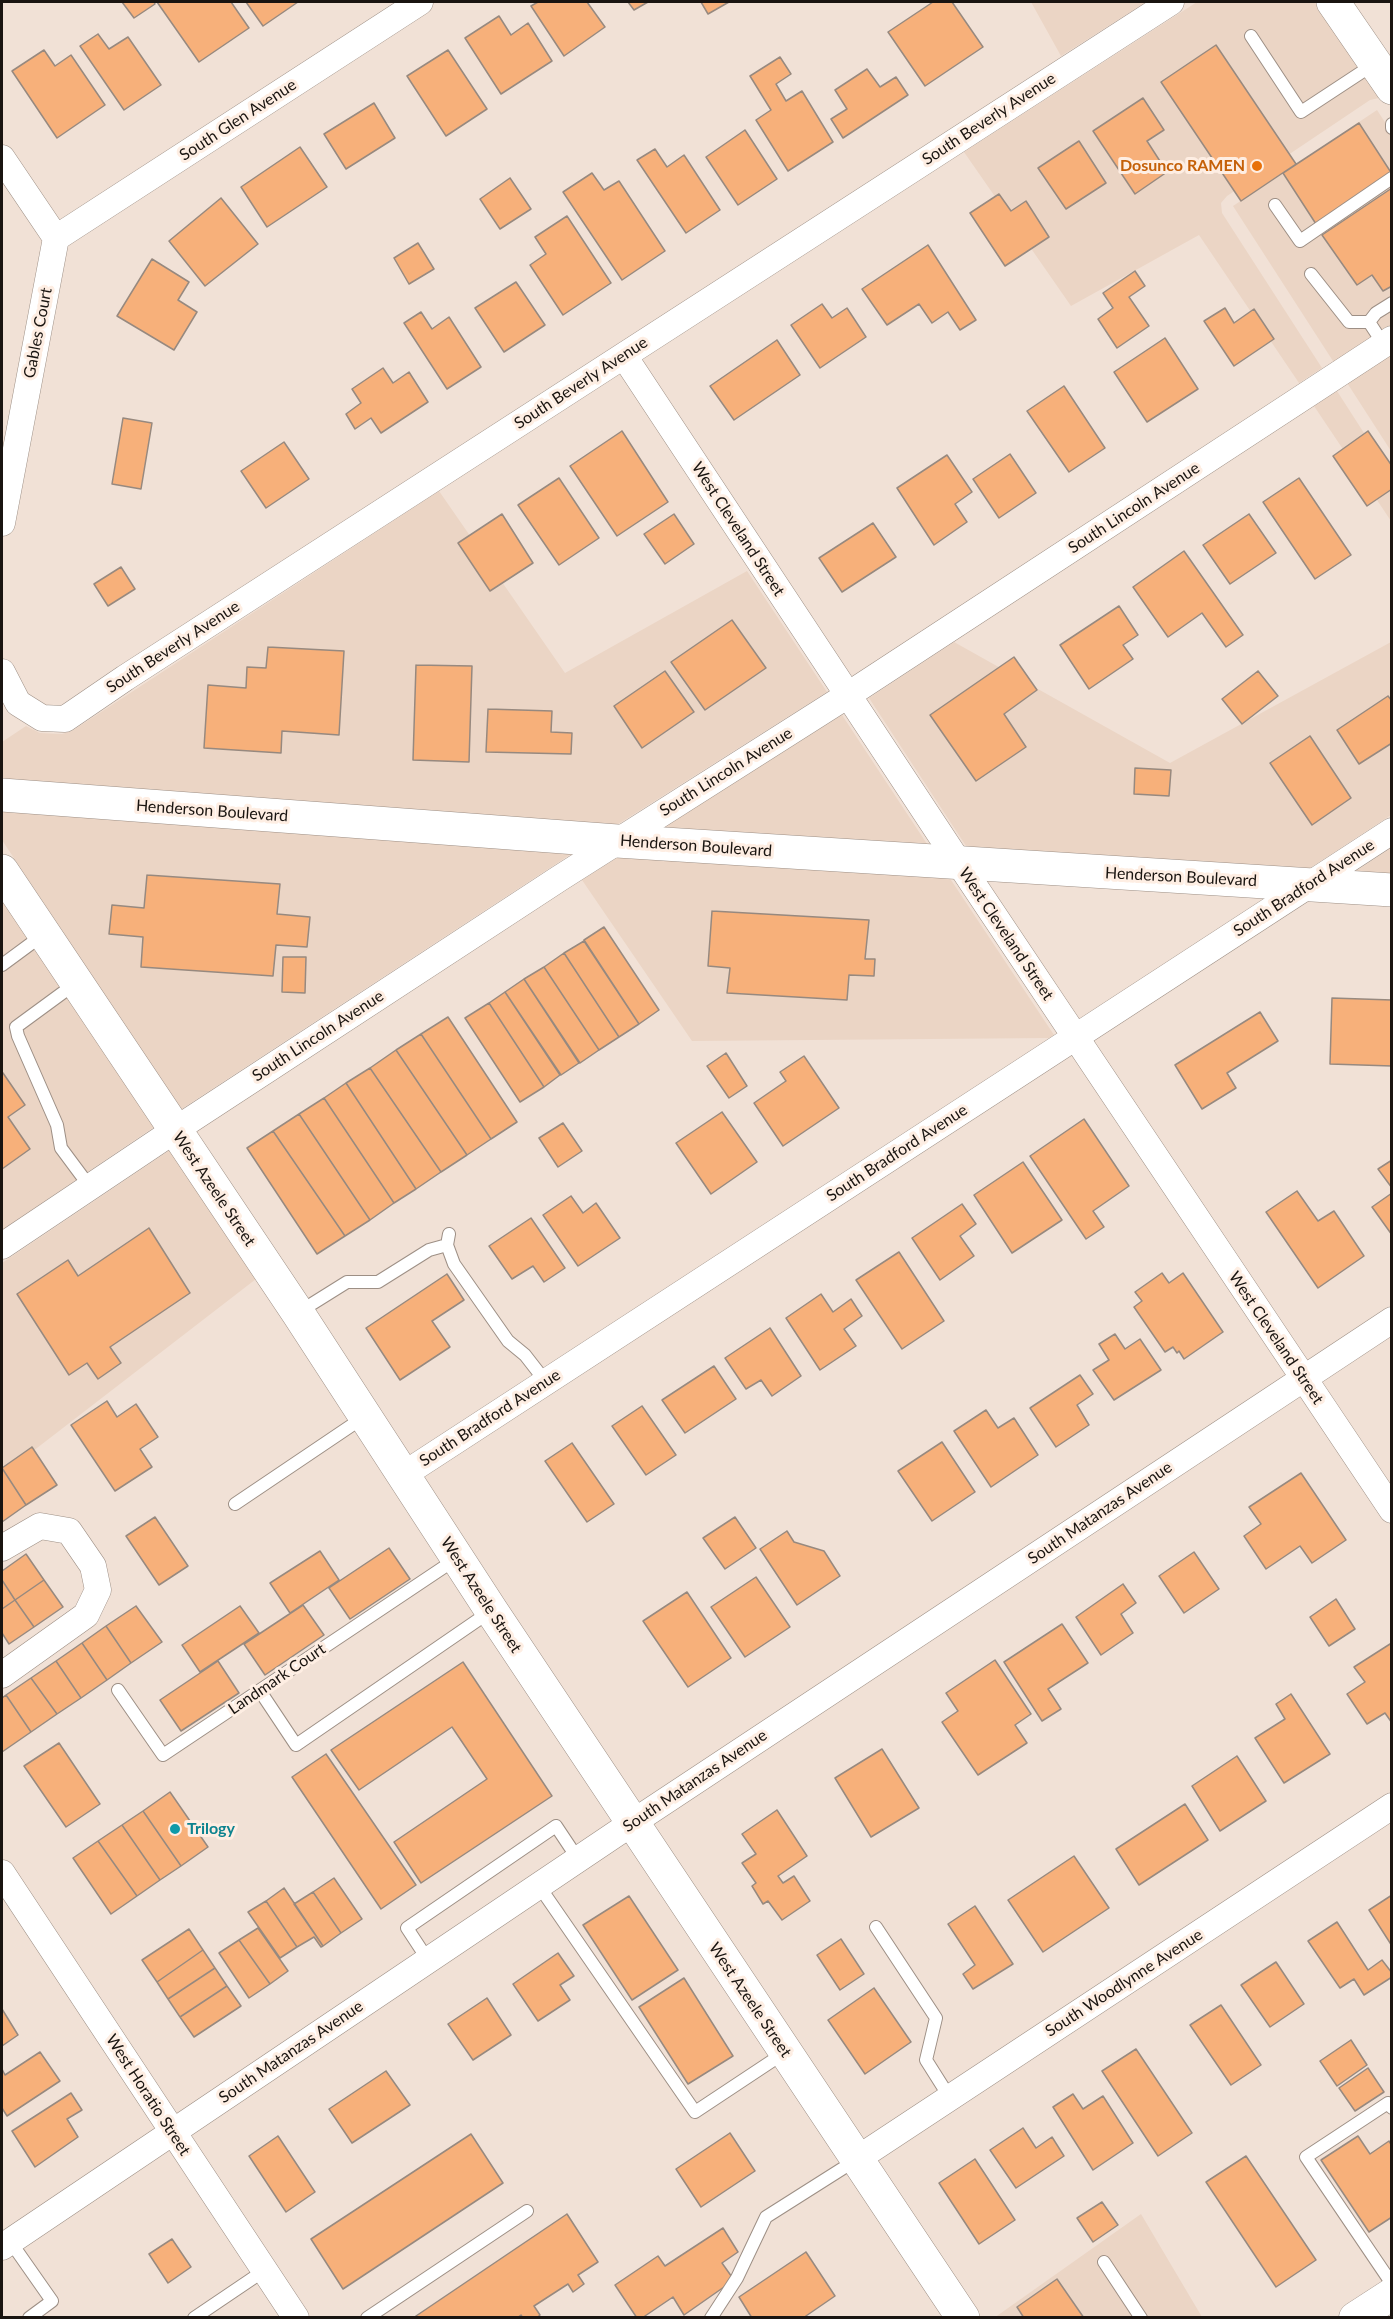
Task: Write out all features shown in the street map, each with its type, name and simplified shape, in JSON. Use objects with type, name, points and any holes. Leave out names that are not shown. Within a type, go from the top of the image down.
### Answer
[{"type":"main road","points":[[1333,2],[1383,76]]},
{"type":"main road","name":"Henderson Boulevard","points":[[2,795],[617,841],[1392,890]]},
{"type":"main road","name":"West Azeele Street","points":[[2,871],[298,1312],[491,1610],[961,2317]]},
{"type":"street","name":"South Glen Avenue","points":[[56,238],[420,2]]},
{"type":"street","name":"South Beverly Avenue","points":[[2,672],[18,703],[42,718],[64,719],[1171,2]]},
{"type":"street","points":[[2,158],[56,238]]},
{"type":"street","name":"Gables Court","points":[[2,523],[56,238]]},
{"type":"street","name":"South Lincoln Avenue","points":[[2,1246],[617,841],[848,695],[1388,342]]},
{"type":"street","name":"West Cleveland Street","points":[[624,356],[1075,1038],[1392,1510]]},
{"type":"street","name":"South Bradford Avenue","points":[[403,1475],[1392,831]]},
{"type":"street","name":"South Matanzas Avenue","points":[[6,2244],[632,1823],[1392,1320]]},
{"type":"street","points":[[2,1548],[40,1526],[69,1531],[93,1566],[98,1590],[86,1615],[2,1675]]},
{"type":"street","name":"South Woodlynne Avenue","points":[[857,2159],[1392,1806]]},
{"type":"street","name":"West Horatio Street","points":[[2,1874],[296,2318]]},
{"type":"street","points":[[1355,2318],[1392,2294]]},
{"type":"lane","points":[[1251,36],[1302,112],[1383,76]]},
{"type":"lane","points":[[1275,204],[1300,241],[1392,178]]},
{"type":"lane","points":[[1311,274],[1349,322],[1372,317],[1392,303]]},
{"type":"lane","points":[[1372,317],[1388,342]]},
{"type":"lane","points":[[2,965],[45,934]]},
{"type":"lane","points":[[77,983],[16,1028],[57,1125],[61,1148],[90,1187]]},
{"type":"lane","points":[[298,1312],[346,1282],[378,1282],[448,1240],[454,1264],[508,1341],[525,1355],[546,1382]]},
{"type":"lane","points":[[235,1504],[365,1416]]},
{"type":"lane","name":"Landmark Court","points":[[118,1690],[163,1755],[457,1558]]},
{"type":"lane","points":[[260,1690],[296,1745],[491,1610]]},
{"type":"lane","points":[[428,1960],[407,1928],[556,1826],[578,1859]]},
{"type":"lane","points":[[539,1886],[695,2112],[785,2052]]},
{"type":"lane","points":[[876,1927],[936,2018],[926,2060],[951,2098]]},
{"type":"lane","points":[[1390,2106],[1306,2157],[1392,2284]]},
{"type":"lane","points":[[711,2318],[737,2278],[766,2217],[857,2159]]},
{"type":"lane","points":[[367,2318],[526,2211]]},
{"type":"lane","points":[[6,2244],[52,2301],[29,2318]]},
{"type":"lane","points":[[1104,2262],[1141,2318]]},
{"type":"lane","points":[[194,2318],[265,2270]]},
{"type":"shaded area","points":[[1031,2],[1146,2],[1061,56]]},
{"type":"shaded area","points":[[1197,2],[1315,2],[1379,98],[1370,100],[1227,196],[1221,203],[1222,213],[1322,368],[1299,383],[1199,235],[1071,306],[964,152]]},
{"type":"shaded area","points":[[1377,110],[1392,133],[1391,451],[1233,206]]},
{"type":"shaded area","points":[[1337,391],[1391,475],[1391,521],[1314,406]]},
{"type":"shaded area","points":[[439,491],[565,673],[747,571],[827,692],[615,826],[2,780],[2,742],[26,726],[40,733],[62,734],[72,731]]},
{"type":"shaded area","points":[[954,642],[1170,763],[1391,642],[1391,815],[1307,870],[968,849],[869,698]]},
{"type":"shaded area","points":[[842,715],[929,847],[661,829]]},
{"type":"shaded area","points":[[2,810],[574,852],[180,1110],[2,840]]},
{"type":"shaded area","points":[[1391,848],[1391,875],[1353,873]]},
{"type":"shaded area","points":[[620,856],[949,877],[1054,1035],[1049,1038],[692,1041],[582,880]]},
{"type":"shaded area","points":[[2,897],[154,1127],[2,1230]]},
{"type":"shaded area","points":[[170,1150],[256,1279],[2,1475],[2,1263]]},
{"type":"shaded area","points":[[1141,2214],[1202,2317],[994,2318]]},
{"type":"building","points":[[122,2],[154,2],[155,4],[134,18]]},
{"type":"building","points":[[157,2],[231,2],[249,28],[199,62]]},
{"type":"building","points":[[246,2],[298,2],[263,26]]},
{"type":"building","points":[[538,2],[587,2],[605,27],[564,56],[531,6]]},
{"type":"building","points":[[628,2],[648,2],[634,10]]},
{"type":"building","points":[[701,2],[729,2],[708,14]]},
{"type":"building","points":[[933,2],[952,2],[983,47],[925,86],[888,32]]},
{"type":"building","points":[[499,16],[511,35],[528,23],[552,61],[501,94],[465,38]]},
{"type":"building","points":[[98,34],[109,49],[128,37],[161,85],[124,110],[80,46]]},
{"type":"building","points":[[1216,45],[1296,164],[1241,201],[1161,82]]},
{"type":"building","points":[[44,50],[55,66],[71,55],[105,105],[57,138],[12,71]]},
{"type":"building","points":[[448,50],[487,109],[446,136],[407,76]]},
{"type":"building","points":[[780,57],[791,74],[776,84],[786,101],[802,91],[833,142],[788,171],[756,120],[771,110],[750,76]]},
{"type":"building","points":[[867,69],[880,87],[896,77],[908,95],[843,138],[831,119],[847,109],[835,90]]},
{"type":"building","points":[[1143,98],[1164,130],[1147,141],[1167,172],[1135,194],[1093,131]]},
{"type":"building","points":[[374,103],[395,138],[346,169],[324,134]]},
{"type":"building","points":[[1359,123],[1392,174],[1316,224],[1283,173]]},
{"type":"building","points":[[745,130],[777,179],[738,205],[706,157]]},
{"type":"building","points":[[1079,141],[1106,183],[1066,209],[1038,168]]},
{"type":"building","points":[[300,147],[327,187],[267,227],[241,187]]},
{"type":"building","points":[[655,149],[667,167],[684,155],[720,210],[686,233],[637,160]]},
{"type":"building","points":[[592,173],[604,190],[619,181],[665,251],[622,280],[563,192]]},
{"type":"building","points":[[510,178],[531,209],[500,229],[480,199]]},
{"type":"building","points":[[1392,188],[1392,286],[1383,291],[1372,275],[1357,285],[1322,235]]},
{"type":"building","points":[[999,194],[1011,211],[1026,201],[1049,237],[1005,266],[970,213]]},
{"type":"building","points":[[221,198],[258,244],[205,286],[169,241]]},
{"type":"building","points":[[567,216],[611,283],[563,315],[530,265],[546,254],[535,237]]},
{"type":"building","points":[[418,243],[434,269],[409,284],[394,258]]},
{"type":"building","points":[[928,245],[976,320],[960,330],[948,312],[932,323],[919,304],[887,325],[862,289]]},
{"type":"building","points":[[152,259],[189,282],[178,300],[197,312],[174,350],[117,316]]},
{"type":"building","points":[[1135,271],[1145,286],[1129,297],[1149,326],[1117,348],[1098,319],[1113,308],[1103,293]]},
{"type":"building","points":[[516,282],[545,325],[504,352],[475,308]]},
{"type":"building","points":[[822,304],[832,318],[847,308],[866,337],[820,368],[791,325]]},
{"type":"building","points":[[1225,308],[1234,323],[1254,309],[1274,339],[1234,366],[1204,321]]},
{"type":"building","points":[[421,312],[432,329],[449,317],[481,367],[447,389],[404,323]]},
{"type":"building","points":[[1165,338],[1198,389],[1147,422],[1114,372]]},
{"type":"building","points":[[777,340],[800,375],[734,420],[710,386]]},
{"type":"building","points":[[383,368],[393,383],[409,372],[428,402],[381,433],[371,418],[355,429],[346,414],[361,403],[352,389]]},
{"type":"building","points":[[1064,386],[1105,448],[1069,472],[1027,411]]},
{"type":"building","points":[[123,418],[152,423],[141,489],[112,484]]},
{"type":"building","points":[[622,431],[668,502],[617,536],[570,466]]},
{"type":"building","points":[[1368,431],[1392,466],[1392,489],[1367,506],[1333,456]]},
{"type":"building","points":[[284,442],[309,479],[266,508],[241,471]]},
{"type":"building","points":[[1010,454],[1036,493],[999,518],[973,479]]},
{"type":"building","points":[[947,455],[972,492],[955,504],[967,522],[934,545],[897,488]]},
{"type":"building","points":[[559,478],[599,538],[559,565],[518,505]]},
{"type":"building","points":[[1299,478],[1351,555],[1315,579],[1263,502]]},
{"type":"building","points":[[502,514],[533,563],[490,591],[458,543]]},
{"type":"building","points":[[674,514],[694,544],[665,564],[644,534]]},
{"type":"building","points":[[1249,514],[1276,553],[1230,584],[1203,545]]},
{"type":"building","points":[[873,523],[896,557],[842,592],[819,558]]},
{"type":"building","points":[[1184,551],[1243,635],[1226,647],[1202,613],[1168,637],[1133,587]]},
{"type":"building","points":[[121,567],[135,589],[108,606],[94,584]]},
{"type":"building","points":[[1119,606],[1138,635],[1123,645],[1133,659],[1089,689],[1060,645]]},
{"type":"building","points":[[732,620],[766,668],[705,710],[671,662]]},
{"type":"building","points":[[268,647],[344,651],[339,735],[282,731],[281,753],[204,748],[208,685],[246,688],[247,667],[266,668]]},
{"type":"building","points":[[1014,657],[1037,690],[1004,714],[1026,747],[976,781],[930,715]]},
{"type":"building","points":[[416,665],[472,666],[469,762],[413,760]]},
{"type":"building","points":[[665,671],[694,712],[642,748],[614,706]]},
{"type":"building","points":[[1258,671],[1278,696],[1242,724],[1222,699]]},
{"type":"building","points":[[1388,696],[1392,701],[1392,743],[1359,764],[1337,730]]},
{"type":"building","points":[[488,709],[552,711],[551,732],[572,733],[571,754],[486,752]]},
{"type":"building","points":[[1310,736],[1351,798],[1312,825],[1270,763]]},
{"type":"building","points":[[1135,768],[1171,770],[1169,796],[1134,794]]},
{"type":"building","points":[[147,875],[280,884],[277,914],[310,917],[307,947],[276,945],[273,976],[141,967],[143,937],[109,934],[112,905],[144,908]]},
{"type":"building","points":[[712,911],[869,920],[865,959],[875,959],[874,976],[849,975],[847,1000],[727,993],[730,968],[708,966]]},
{"type":"building","points":[[604,927],[659,1010],[639,1024],[584,940]]},
{"type":"building","points":[[584,941],[639,1024],[619,1037],[564,953]]},
{"type":"building","points":[[564,953],[619,1037],[599,1050],[544,967]]},
{"type":"building","points":[[283,957],[306,957],[305,993],[282,992]]},
{"type":"building","points":[[544,967],[599,1050],[580,1063],[524,979]]},
{"type":"building","points":[[524,979],[579,1063],[561,1075],[505,992]]},
{"type":"building","points":[[505,992],[560,1075],[544,1087],[489,1003]]},
{"type":"building","points":[[1332,998],[1392,1000],[1392,1066],[1330,1064]]},
{"type":"building","points":[[489,1003],[544,1087],[520,1102],[465,1018]]},
{"type":"building","points":[[1260,1012],[1278,1041],[1227,1073],[1236,1088],[1202,1109],[1175,1065]]},
{"type":"building","points":[[448,1017],[517,1122],[491,1139],[421,1034]]},
{"type":"building","points":[[421,1034],[491,1139],[467,1155],[396,1050]]},
{"type":"building","points":[[396,1050],[467,1155],[441,1172],[370,1068]]},
{"type":"building","points":[[726,1053],[747,1086],[729,1098],[707,1066]]},
{"type":"building","points":[[804,1056],[839,1108],[783,1146],[754,1103],[786,1081],[780,1072]]},
{"type":"building","points":[[370,1068],[441,1172],[416,1189],[346,1083]]},
{"type":"building","points":[[2,1074],[25,1105],[8,1117],[30,1149],[2,1169]]},
{"type":"building","points":[[346,1083],[416,1189],[394,1203],[324,1098]]},
{"type":"building","points":[[324,1098],[394,1203],[370,1220],[299,1114]]},
{"type":"building","points":[[722,1112],[757,1162],[711,1194],[676,1143]]},
{"type":"building","points":[[299,1114],[370,1220],[345,1236],[273,1131]]},
{"type":"building","points":[[1084,1119],[1129,1186],[1093,1211],[1104,1227],[1086,1239],[1030,1156]]},
{"type":"building","points":[[563,1123],[582,1151],[558,1167],[539,1138]]},
{"type":"building","points":[[273,1131],[345,1236],[317,1254],[247,1148]]},
{"type":"building","points":[[1392,1160],[1392,1188],[1378,1169]]},
{"type":"building","points":[[1023,1162],[1062,1220],[1012,1253],[974,1195]]},
{"type":"building","points":[[1297,1191],[1318,1221],[1334,1211],[1364,1256],[1318,1288],[1266,1212]]},
{"type":"building","points":[[1392,1193],[1392,1235],[1372,1207]]},
{"type":"building","points":[[571,1196],[583,1213],[596,1203],[620,1238],[578,1266],[543,1215]]},
{"type":"building","points":[[962,1204],[976,1224],[960,1236],[974,1256],[940,1280],[912,1238]]},
{"type":"building","points":[[531,1218],[565,1268],[544,1282],[533,1266],[512,1279],[489,1246]]},
{"type":"building","points":[[149,1228],[190,1293],[110,1347],[121,1363],[98,1379],[87,1363],[69,1375],[17,1294],[68,1260],[78,1276]]},
{"type":"building","points":[[899,1252],[944,1321],[902,1349],[856,1280]]},
{"type":"building","points":[[1162,1273],[1169,1283],[1183,1273],[1223,1332],[1184,1359],[1173,1347],[1165,1352],[1134,1307],[1142,1301],[1135,1292]]},
{"type":"building","points":[[447,1274],[464,1300],[432,1321],[450,1347],[400,1380],[366,1328]]},
{"type":"building","points":[[821,1294],[833,1312],[851,1299],[862,1316],[844,1329],[856,1346],[820,1370],[786,1318]]},
{"type":"building","points":[[770,1328],[801,1376],[772,1396],[761,1380],[746,1389],[725,1358]]},
{"type":"building","points":[[1115,1334],[1125,1349],[1140,1339],[1161,1370],[1114,1400],[1093,1370],[1109,1360],[1099,1344]]},
{"type":"building","points":[[714,1366],[736,1399],[685,1433],[662,1400]]},
{"type":"building","points":[[1080,1375],[1093,1394],[1077,1405],[1089,1425],[1056,1447],[1030,1408]]},
{"type":"building","points":[[107,1401],[117,1417],[136,1404],[158,1437],[140,1449],[152,1467],[115,1491],[71,1425]]},
{"type":"building","points":[[642,1406],[676,1455],[646,1475],[612,1426]]},
{"type":"building","points":[[986,1410],[998,1428],[1014,1418],[1038,1455],[991,1487],[954,1431]]},
{"type":"building","points":[[942,1442],[975,1492],[932,1521],[898,1471]]},
{"type":"building","points":[[572,1443],[614,1504],[587,1522],[545,1461]]},
{"type":"building","points":[[32,1447],[57,1485],[26,1505],[2,1468]]},
{"type":"building","points":[[2,1468],[26,1505],[2,1522]]},
{"type":"building","points":[[1301,1473],[1346,1540],[1312,1563],[1300,1546],[1266,1569],[1244,1536],[1261,1524],[1249,1507]]},
{"type":"building","points":[[155,1517],[188,1566],[159,1585],[126,1536]]},
{"type":"building","points":[[735,1517],[756,1548],[725,1569],[703,1538]]},
{"type":"building","points":[[787,1531],[794,1542],[824,1551],[840,1576],[797,1605],[760,1549]]},
{"type":"building","points":[[389,1548],[410,1579],[350,1619],[329,1588]]},
{"type":"building","points":[[320,1551],[339,1580],[290,1613],[270,1583]]},
{"type":"building","points":[[1194,1552],[1219,1589],[1184,1613],[1159,1576]]},
{"type":"building","points":[[26,1554],[44,1580],[15,1600],[2,1580],[2,1571]]},
{"type":"building","points":[[756,1577],[790,1627],[745,1657],[711,1607]]},
{"type":"building","points":[[2,1580],[15,1600],[2,1609]]},
{"type":"building","points":[[44,1580],[63,1607],[34,1627],[15,1600]]},
{"type":"building","points":[[1123,1584],[1136,1603],[1121,1614],[1133,1633],[1101,1655],[1076,1617]]},
{"type":"building","points":[[687,1592],[731,1658],[688,1687],[643,1621]]},
{"type":"building","points":[[1336,1599],[1355,1629],[1329,1646],[1310,1617]]},
{"type":"building","points":[[15,1600],[34,1627],[9,1644],[2,1633],[2,1609]]},
{"type":"building","points":[[303,1605],[324,1635],[265,1675],[244,1644]]},
{"type":"building","points":[[136,1606],[162,1642],[131,1663],[106,1626]]},
{"type":"building","points":[[240,1606],[259,1633],[200,1672],[182,1645]]},
{"type":"building","points":[[1062,1624],[1088,1663],[1048,1689],[1061,1709],[1042,1721],[1004,1662]]},
{"type":"building","points":[[106,1626],[131,1663],[107,1680],[82,1643]]},
{"type":"building","points":[[82,1643],[107,1680],[81,1698],[56,1661]]},
{"type":"building","points":[[1390,1644],[1392,1647],[1392,1723],[1385,1713],[1367,1724],[1347,1694],[1365,1682],[1354,1667]]},
{"type":"building","points":[[995,1660],[1031,1714],[1015,1725],[1027,1743],[978,1775],[942,1722],[958,1711],[946,1693]]},
{"type":"building","points":[[56,1661],[81,1698],[57,1714],[31,1678]]},
{"type":"building","points":[[218,1661],[239,1693],[181,1731],[160,1700]]},
{"type":"building","points":[[463,1662],[552,1796],[421,1883],[394,1842],[487,1779],[452,1727],[359,1790],[331,1750]]},
{"type":"building","points":[[31,1678],[57,1714],[31,1732],[6,1695]]},
{"type":"building","points":[[1291,1694],[1330,1754],[1284,1783],[1255,1738],[1285,1719],[1276,1704]]},
{"type":"building","points":[[6,1695],[31,1732],[2,1752],[2,1698]]},
{"type":"building","points":[[59,1743],[100,1804],[66,1827],[24,1766]]},
{"type":"building","points":[[882,1749],[919,1808],[871,1837],[835,1778]]},
{"type":"building","points":[[326,1754],[416,1885],[381,1909],[292,1777]]},
{"type":"building","points":[[1237,1756],[1266,1801],[1220,1831],[1192,1786]]},
{"type":"building","name":"Trilogy","points":[[170,1792],[208,1847],[181,1866],[143,1811]]},
{"type":"building","points":[[1185,1804],[1208,1840],[1139,1885],[1116,1849]]},
{"type":"building","points":[[777,1810],[807,1856],[778,1876],[783,1883],[794,1876],[810,1901],[782,1920],[768,1901],[763,1904],[752,1886],[756,1883],[742,1863],[756,1854],[742,1834]]},
{"type":"building","points":[[143,1811],[181,1866],[160,1880],[122,1825]]},
{"type":"building","points":[[122,1825],[160,1880],[137,1896],[98,1841]]},
{"type":"building","points":[[98,1841],[137,1896],[111,1914],[73,1858]]},
{"type":"building","points":[[1074,1856],[1109,1908],[1043,1952],[1008,1900]]},
{"type":"building","points":[[334,1878],[362,1919],[341,1933],[313,1892]]},
{"type":"building","points":[[284,1888],[323,1946],[321,1947],[314,1937],[297,1947],[266,1901]]},
{"type":"building","points":[[313,1892],[341,1933],[323,1946],[294,1904]]},
{"type":"building","points":[[1392,1895],[1392,1946],[1369,1910]]},
{"type":"building","points":[[629,1896],[678,1970],[632,2000],[583,1925]]},
{"type":"building","points":[[266,1901],[297,1947],[280,1958],[248,1912]]},
{"type":"building","points":[[975,1906],[1013,1964],[973,1989],[963,1974],[975,1965],[948,1924]]},
{"type":"building","points":[[1337,1922],[1368,1970],[1382,1960],[1392,1973],[1392,1977],[1364,1995],[1354,1979],[1340,1988],[1308,1941]]},
{"type":"building","points":[[258,1928],[288,1971],[270,1984],[239,1940]]},
{"type":"building","points":[[189,1929],[203,1950],[157,1982],[142,1960]]},
{"type":"building","points":[[841,1939],[864,1974],[840,1990],[817,1955]]},
{"type":"building","points":[[239,1940],[270,1984],[249,1998],[219,1953]]},
{"type":"building","points":[[203,1950],[215,1968],[168,1999],[157,1982]]},
{"type":"building","points":[[558,1953],[574,1976],[560,1985],[570,2000],[538,2021],[513,1984]]},
{"type":"building","points":[[1276,1962],[1304,2004],[1270,2027],[1241,1985]]},
{"type":"building","points":[[215,1968],[227,1986],[180,2017],[168,1999]]},
{"type":"building","points":[[684,1978],[733,2056],[688,2084],[639,2007]]},
{"type":"building","points":[[227,1986],[241,2006],[194,2037],[180,2017]]},
{"type":"building","points":[[874,1988],[911,2042],[865,2074],[828,2020]]},
{"type":"building","points":[[487,1998],[511,2035],[473,2060],[448,2024]]},
{"type":"building","points":[[1221,2005],[1261,2065],[1231,2085],[1190,2025]]},
{"type":"building","points":[[2,2009],[18,2035],[2,2046]]},
{"type":"building","points":[[1351,2040],[1367,2065],[1337,2086],[1320,2061]]},
{"type":"building","points":[[1136,2049],[1192,2133],[1158,2156],[1102,2071]]},
{"type":"building","points":[[40,2052],[60,2081],[7,2116],[2,2108],[2,2069],[5,2075]]},
{"type":"building","points":[[1368,2068],[1384,2092],[1355,2111],[1339,2088]]},
{"type":"building","points":[[386,2071],[410,2105],[352,2143],[329,2109]]},
{"type":"building","points":[[71,2093],[82,2110],[67,2119],[78,2137],[35,2167],[12,2131]]},
{"type":"building","points":[[1073,2094],[1083,2109],[1103,2096],[1133,2143],[1093,2170],[1053,2107]]},
{"type":"building","points":[[1023,2128],[1036,2148],[1052,2137],[1064,2156],[1016,2188],[990,2150]]},
{"type":"building","points":[[730,2133],[755,2171],[701,2207],[676,2169]]},
{"type":"building","points":[[471,2134],[503,2183],[343,2289],[311,2239]]},
{"type":"building","points":[[278,2136],[315,2192],[286,2212],[249,2156]]},
{"type":"building","points":[[1358,2136],[1370,2154],[1389,2141],[1392,2146],[1392,2217],[1369,2232],[1321,2160]]},
{"type":"building","points":[[1246,2156],[1316,2260],[1276,2287],[1206,2182]]},
{"type":"building","points":[[975,2159],[1015,2220],[979,2244],[939,2183]]},
{"type":"building","points":[[1102,2202],[1118,2225],[1093,2242],[1077,2218]]},
{"type":"building","points":[[567,2214],[598,2262],[578,2275],[584,2284],[573,2292],[568,2284],[534,2306],[540,2315],[537,2318],[523,2318],[521,2315],[517,2318],[413,2318]]},
{"type":"building","points":[[723,2228],[738,2252],[722,2263],[734,2280],[684,2315],[673,2297],[642,2318],[637,2318],[615,2285],[658,2256],[665,2266]]},
{"type":"building","points":[[172,2239],[191,2267],[168,2283],[149,2254]]},
{"type":"building","points":[[806,2252],[835,2296],[803,2318],[752,2318],[739,2297]]},
{"type":"building","points":[[1057,2279],[1084,2318],[1024,2318],[1017,2307]]},
{"type":"place","name":"Dosunco RAMEN","points":[[1257,166]]},
{"type":"place","name":"Trilogy","points":[[175,1829]]}]
